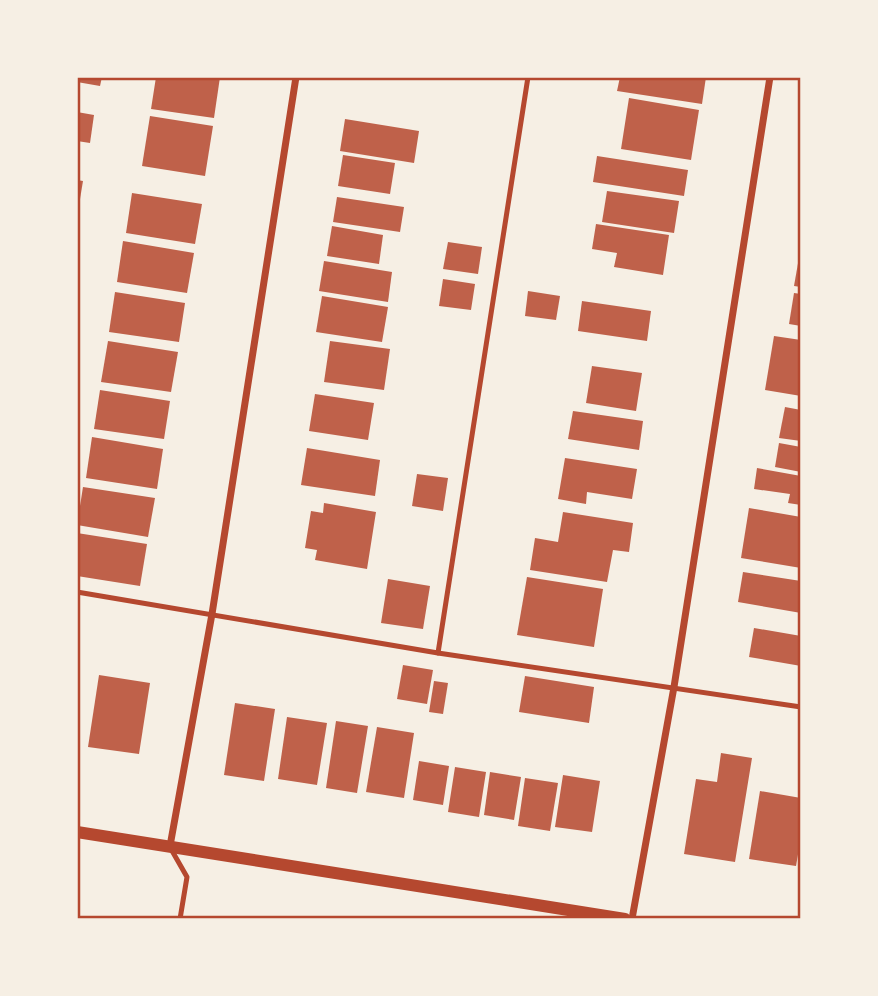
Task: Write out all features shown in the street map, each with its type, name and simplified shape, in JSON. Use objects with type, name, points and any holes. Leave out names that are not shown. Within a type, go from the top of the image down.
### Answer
[{"type":"street","points":[[170,846],[212,614],[296,77]]},
{"type":"street","points":[[632,919],[674,687],[770,77]]},
{"type":"street","points":[[77,832],[625,919]]},
{"type":"lane","points":[[438,653],[528,77]]},
{"type":"lane","points":[[77,592],[438,653],[801,707]]},
{"type":"lane","points":[[170,846],[187,877],[180,919]]},
{"type":"building","points":[[77,77],[102,77],[100,86],[77,82]]},
{"type":"building","points":[[156,77],[220,77],[214,118],[151,109]]},
{"type":"building","points":[[620,77],[706,77],[702,104],[617,91]]},
{"type":"building","points":[[629,98],[699,110],[691,160],[621,149]]},
{"type":"building","points":[[77,112],[94,115],[90,143],[77,141]]},
{"type":"building","points":[[150,116],[213,126],[205,176],[142,166]]},
{"type":"building","points":[[345,119],[419,131],[414,163],[340,151]]},
{"type":"building","points":[[343,155],[395,163],[390,194],[338,186]]},
{"type":"building","points":[[597,156],[688,170],[684,196],[593,182]]},
{"type":"building","points":[[77,180],[83,181],[78,211],[77,211]]},
{"type":"building","points":[[607,191],[679,201],[674,233],[602,222]]},
{"type":"building","points":[[132,193],[202,204],[195,244],[126,233]]},
{"type":"building","points":[[337,197],[404,207],[400,232],[333,222]]},
{"type":"building","points":[[596,224],[669,235],[663,275],[614,267],[617,253],[592,249]]},
{"type":"building","points":[[332,226],[383,235],[379,264],[327,256]]},
{"type":"building","points":[[123,241],[194,253],[187,293],[117,282]]},
{"type":"building","points":[[448,242],[482,247],[478,274],[443,269]]},
{"type":"building","points":[[801,253],[801,287],[794,286]]},
{"type":"building","points":[[324,261],[392,272],[388,302],[319,291]]},
{"type":"building","points":[[443,279],[475,284],[471,310],[439,306]]},
{"type":"building","points":[[528,291],[560,296],[556,320],[525,316]]},
{"type":"building","points":[[115,292],[185,303],[179,342],[109,332]]},
{"type":"building","points":[[794,293],[801,294],[801,326],[789,324]]},
{"type":"building","points":[[322,296],[388,307],[382,342],[316,332]]},
{"type":"building","points":[[582,301],[651,311],[647,341],[578,331]]},
{"type":"building","points":[[774,336],[801,340],[801,396],[765,390]]},
{"type":"building","points":[[108,341],[178,352],[171,392],[101,382]]},
{"type":"building","points":[[330,341],[390,349],[384,390],[324,382]]},
{"type":"building","points":[[592,366],[642,373],[636,411],[586,403]]},
{"type":"building","points":[[100,390],[170,401],[164,439],[94,429]]},
{"type":"building","points":[[315,394],[374,403],[368,440],[309,431]]},
{"type":"building","points":[[785,407],[801,410],[801,441],[779,438]]},
{"type":"building","points":[[573,411],[643,421],[639,450],[568,439]]},
{"type":"building","points":[[92,437],[163,449],[157,489],[86,478]]},
{"type":"building","points":[[779,443],[801,447],[801,472],[775,467]]},
{"type":"building","points":[[307,448],[380,460],[375,496],[301,485]]},
{"type":"building","points":[[565,458],[637,469],[632,499],[587,492],[586,504],[558,499]]},
{"type":"building","points":[[757,468],[801,476],[801,505],[788,503],[790,494],[754,489]]},
{"type":"building","points":[[417,474],[448,478],[443,511],[412,506]]},
{"type":"building","points":[[83,487],[155,498],[148,537],[77,525]]},
{"type":"building","points":[[324,503],[376,512],[367,569],[315,560],[317,550],[305,548],[311,511],[323,513]]},
{"type":"building","points":[[749,508],[801,517],[801,568],[741,558]]},
{"type":"building","points":[[563,512],[633,523],[629,552],[613,550],[607,582],[530,570],[535,538],[558,542]]},
{"type":"building","points":[[77,533],[147,544],[140,586],[77,576]]},
{"type":"building","points":[[743,572],[801,581],[801,613],[738,602]]},
{"type":"building","points":[[527,577],[603,589],[594,647],[517,635]]},
{"type":"building","points":[[388,579],[430,586],[423,629],[381,623]]},
{"type":"building","points":[[754,628],[801,636],[801,666],[749,657]]},
{"type":"building","points":[[403,665],[433,670],[427,704],[397,699]]},
{"type":"building","points":[[99,675],[150,683],[139,754],[88,747]]},
{"type":"building","points":[[525,676],[594,687],[589,723],[519,712]]},
{"type":"building","points":[[434,681],[448,683],[443,714],[429,712]]},
{"type":"building","points":[[235,703],[275,709],[264,781],[224,775]]},
{"type":"building","points":[[287,717],[327,723],[317,785],[278,779]]},
{"type":"building","points":[[336,721],[368,726],[357,793],[326,788]]},
{"type":"building","points":[[377,727],[414,733],[404,798],[366,792]]},
{"type":"building","points":[[721,753],[752,758],[735,862],[684,854],[696,779],[717,782]]},
{"type":"building","points":[[419,761],[449,766],[443,805],[413,800]]},
{"type":"building","points":[[455,767],[486,772],[479,817],[448,812]]},
{"type":"building","points":[[490,772],[521,777],[514,820],[484,815]]},
{"type":"building","points":[[563,775],[600,781],[592,832],[555,827]]},
{"type":"building","points":[[525,778],[558,783],[550,831],[518,826]]},
{"type":"building","points":[[760,791],[801,798],[801,837],[796,866],[749,859]]}]
